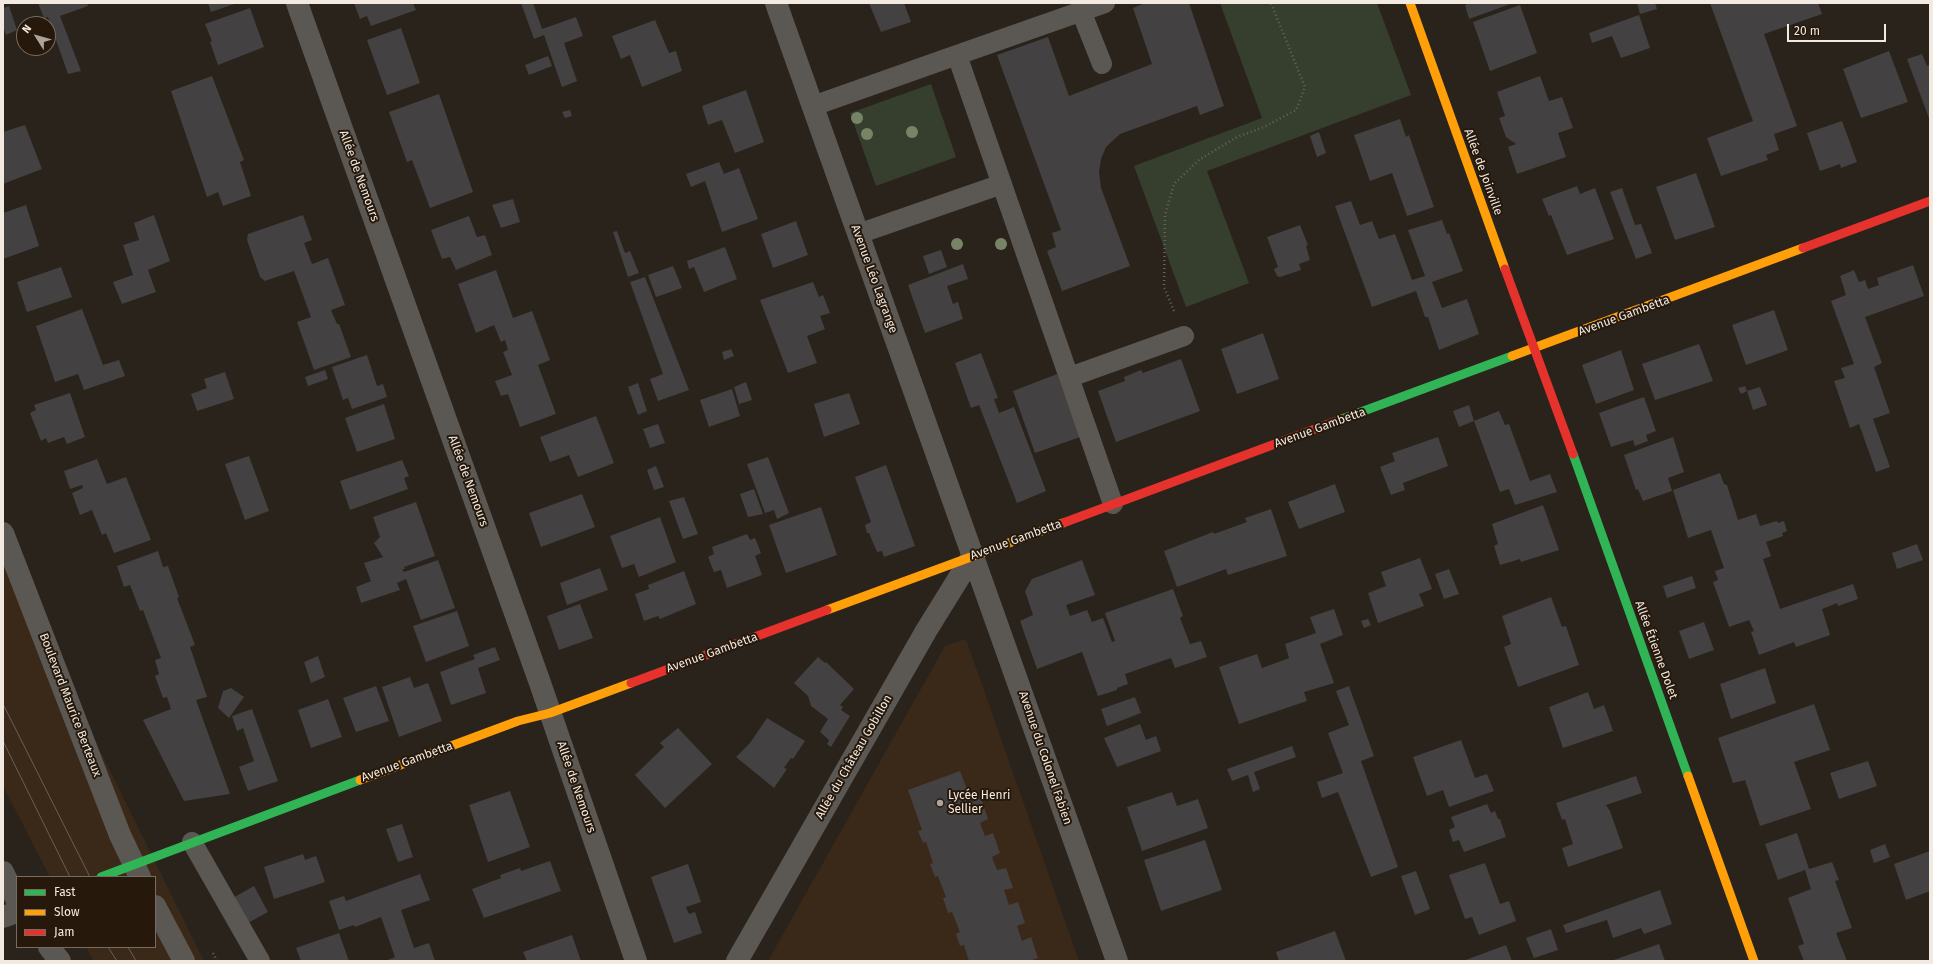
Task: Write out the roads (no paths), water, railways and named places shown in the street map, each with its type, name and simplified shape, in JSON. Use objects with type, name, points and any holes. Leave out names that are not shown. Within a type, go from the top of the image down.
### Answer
[{"type":"street","name":"Allée de Nemours","points":[[297,3],[550,713],[636,961]]},
{"type":"street","name":"Avenue Léo Lagrange","points":[[776,3],[973,555]]},
{"type":"street","name":"Allée de Joinville","points":[[1410,3],[1521,316],[1535,347]]},
{"type":"street","name":"Avenue Gambetta","points":[[106,876],[136,870],[192,842],[518,721],[550,713],[1535,347],[1574,335],[1930,201]]},
{"type":"street","name":"Allée Étienne Dolet","points":[[1535,347],[1754,961]]},
{"type":"street","name":"Boulevard Maurice Berteaux","points":[[3,533],[136,870]]},
{"type":"street","name":"Allée du Château Gobillon","points":[[737,961],[926,632],[973,555]]},
{"type":"street","name":"Avenue du Colonel Fabien","points":[[973,555],[1117,961]]},
{"type":"street","points":[[3,872],[16,899]]},
{"type":"street","points":[[156,908],[184,961]]},
{"type":"street","points":[[3,917],[16,912]]},
{"type":"street","points":[[50,948],[60,961]]},
{"type":"lane","points":[[813,106],[1104,3]]},
{"type":"lane","points":[[1081,11],[1102,64]]},
{"type":"lane","points":[[957,55],[1113,504]]},
{"type":"lane","points":[[858,234],[1002,184]]},
{"type":"lane","points":[[1070,377],[1184,336]]},
{"type":"lane","points":[[192,842],[260,961]]},
{"type":"tram line","points":[[3,704],[89,876]]},
{"type":"tram line","points":[[3,741],[70,876]]},
{"type":"tram line","points":[[109,948],[117,961]]},
{"type":"tram line","points":[[129,948],[136,961]]},
{"type":"place","name":"Lycée Henri Sellier","points":[[940,803]]}]
